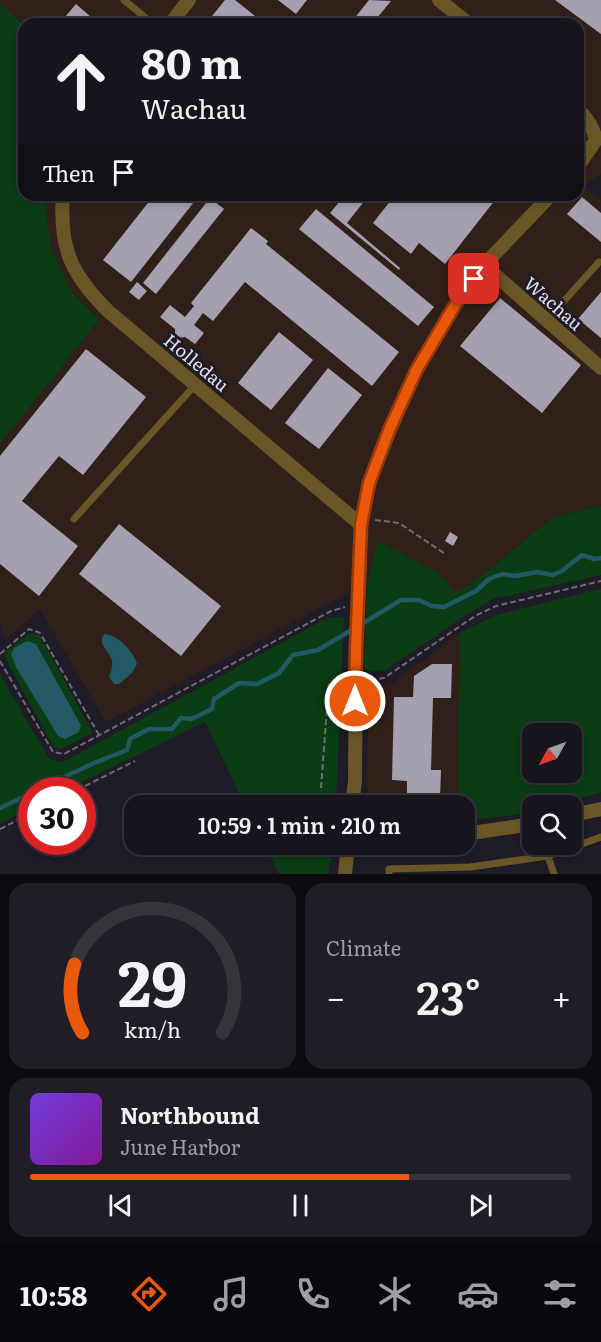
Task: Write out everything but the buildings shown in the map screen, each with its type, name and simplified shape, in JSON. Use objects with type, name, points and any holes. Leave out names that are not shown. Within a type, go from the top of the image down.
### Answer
[{"type":"street","points":[[175,18],[189,0]]},
{"type":"street","points":[[439,0],[462,18]]},
{"type":"street","points":[[584,116],[598,138],[584,158]]},
{"type":"street","name":"Holledau","points":[[62,201],[63,237],[69,257],[87,290],[108,311],[362,521]]},
{"type":"street","points":[[353,795],[356,650],[362,521],[369,483],[417,369],[455,305],[484,265],[545,201]]},
{"type":"street","name":"Wachau","points":[[484,265],[599,363]]},
{"type":"street","points":[[582,813],[601,809]]},
{"type":"street","points":[[475,833],[522,825]]},
{"type":"street","points":[[345,874],[347,855]]},
{"type":"lane","points":[[124,0],[146,18]]},
{"type":"lane","points":[[547,321],[599,262]]},
{"type":"lane","points":[[74,519],[196,384]]},
{"type":"lane","points":[[389,874],[389,869],[471,871],[548,856],[601,837]]},
{"type":"lane","points":[[548,856],[554,874]]},
{"type":"path","points":[[362,521],[399,524],[444,553]]},
{"type":"path","points":[[321,788],[329,682],[355,682],[384,678],[475,616],[495,606],[601,581]]},
{"type":"path","points":[[0,661],[53,752],[64,754],[331,611],[359,604]]},
{"type":"path","points":[[0,654],[29,629],[40,633],[99,735]]},
{"type":"path","points":[[96,780],[135,761]]},
{"type":"path","points":[[0,829],[18,820]]},
{"type":"shaded area","points":[[0,0],[601,0],[601,174],[584,184],[584,18],[18,20],[0,4]]},
{"type":"shaded area","points":[[584,186],[601,201],[601,506],[553,517],[472,584],[456,592],[435,571],[378,541],[367,586],[340,597],[106,722],[40,609],[5,640],[0,621],[0,444],[99,320],[71,291],[51,248],[46,212],[47,201],[584,201]]},
{"type":"shaded area","points":[[460,633],[457,795],[368,795],[366,782],[369,693],[394,682]]},
{"type":"green space","points":[[0,4],[18,20],[18,201],[47,201],[46,212],[51,248],[71,291],[99,320],[0,444]]},
{"type":"green space","points":[[601,506],[601,575],[493,599],[386,670],[367,672],[364,666],[367,586],[378,541],[435,571],[456,592],[472,584],[553,517]]},
{"type":"green space","points":[[601,589],[601,792],[582,798],[582,795],[522,795],[522,813],[475,819],[475,795],[457,795],[460,633],[496,615]]},
{"type":"green space","points":[[344,617],[336,795],[240,795],[205,722],[92,777],[18,777],[18,814],[0,824],[0,674],[49,759],[63,762],[327,618]]},
{"type":"green space","points":[[30,633],[40,636],[92,733],[63,748],[58,749],[53,746],[4,656],[5,652]],"holes":[[[36,644],[81,724],[30,689],[16,667]]]},
{"type":"green space","points":[[270,855],[332,855],[328,874],[279,874]]},
{"type":"water","points":[[104,634],[124,644],[137,664],[132,673],[119,684],[114,684],[109,677],[112,663],[102,642]]},
{"type":"water","points":[[27,641],[36,644],[81,725],[79,732],[65,739],[58,736],[16,667],[11,654],[14,648]]},
{"type":"waterway","points":[[360,625],[401,600],[419,600],[432,606],[444,607],[476,591],[489,579],[502,574],[515,576],[537,572],[553,575],[562,571],[582,555],[594,559],[601,558]]},
{"type":"waterway","points":[[64,777],[127,750],[130,739],[149,729],[172,729],[181,718],[191,719],[212,709],[214,699],[239,683],[257,684],[279,673],[293,655],[318,650],[353,629]]},
{"type":"waterway","points":[[0,808],[18,800]]},
{"type":"route","points":[[355,701],[361,525],[369,483],[390,428],[417,369],[455,305],[474,279]]}]
